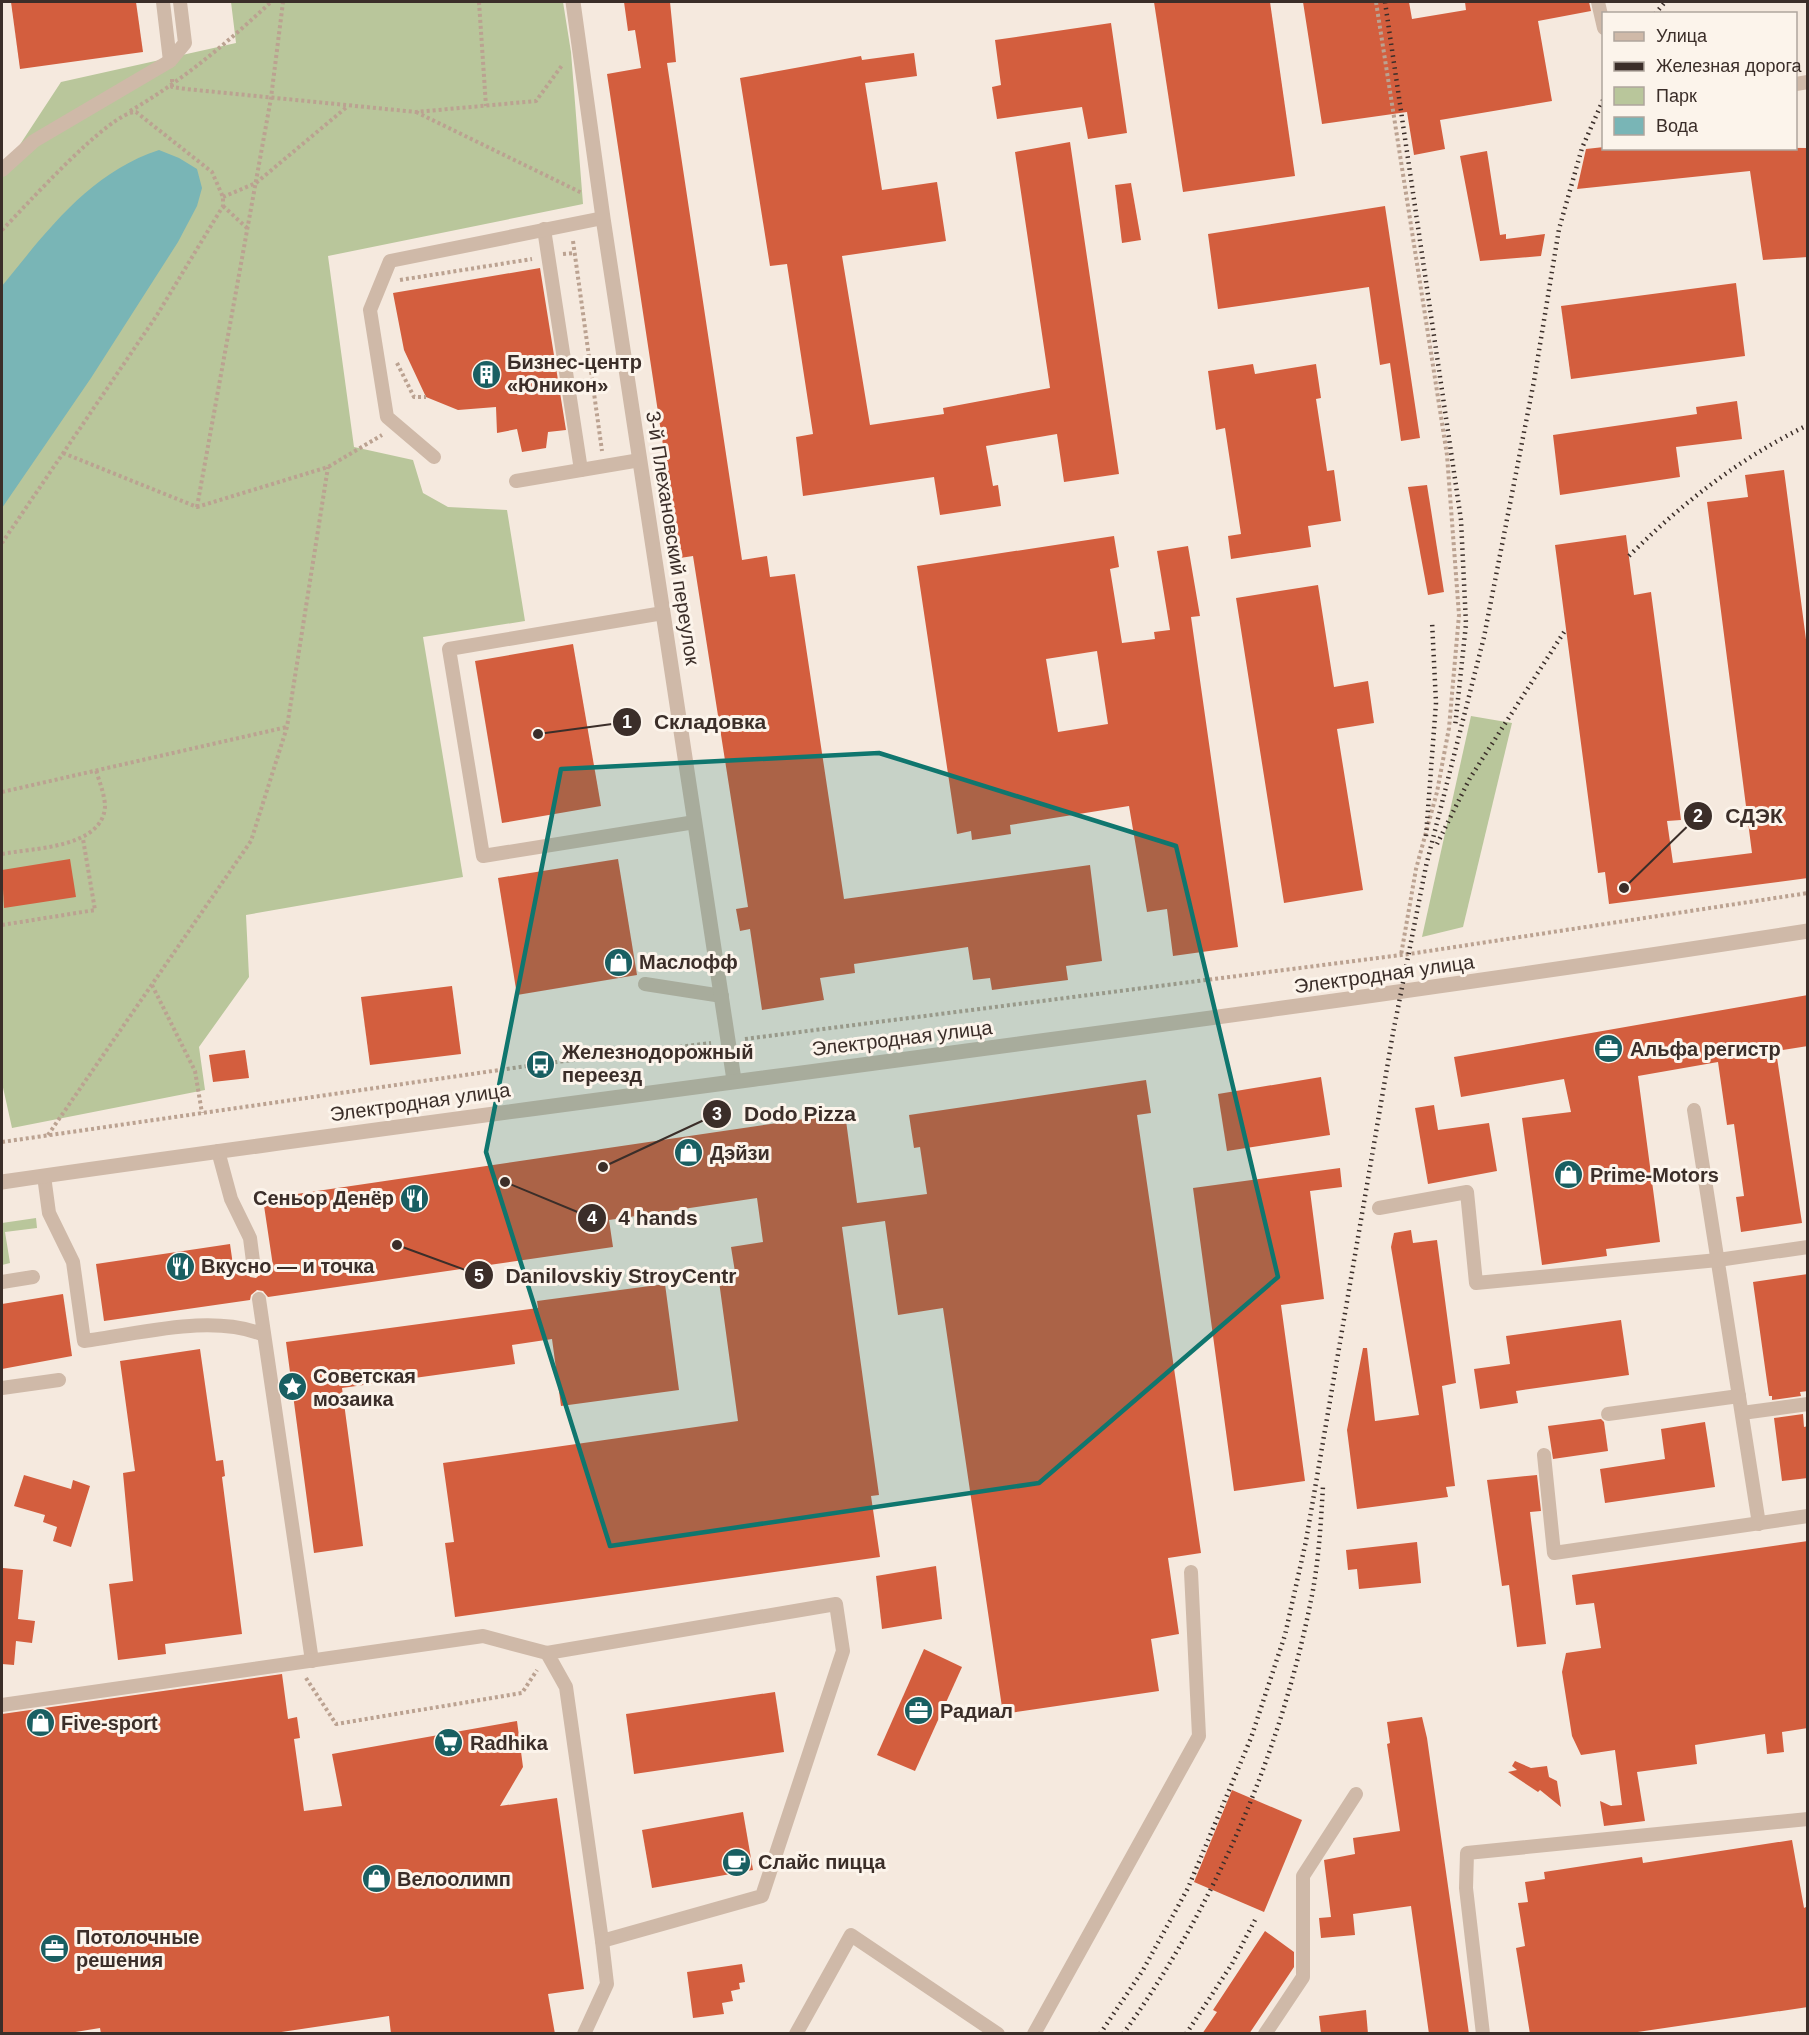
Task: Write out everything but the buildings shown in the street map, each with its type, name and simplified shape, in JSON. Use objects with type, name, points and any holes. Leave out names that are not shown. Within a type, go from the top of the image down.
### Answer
[{"type":"street","name":"3-й Плехановский переулок","points":[[573,2],[596,219],[640,460],[735,1080]]},
{"type":"street","name":"Электродная улица","points":[[2,1182],[218,1150],[735,1080],[1050,1041],[1433,988],[1808,931]]},
{"type":"lane","points":[[163,2],[170,62]]},
{"type":"lane","points":[[2,170],[34,141],[170,62],[185,43],[180,2]]},
{"type":"lane","points":[[1598,2],[1602,19]]},
{"type":"lane","points":[[434,457],[387,417],[370,310],[390,261],[596,219]]},
{"type":"lane","points":[[544,229],[581,470]]},
{"type":"lane","points":[[516,481],[640,460]]},
{"type":"lane","points":[[663,613],[449,648],[483,856],[695,822]]},
{"type":"lane","points":[[645,984],[722,996]]},
{"type":"lane","points":[[1694,1110],[1759,1524]]},
{"type":"lane","points":[[218,1150],[231,1199],[250,1238],[254,1269]]},
{"type":"lane","points":[[44,1176],[49,1213],[73,1262],[84,1341],[214,1324],[248,1329],[264,1335]]},
{"type":"lane","points":[[1379,1208],[1467,1192],[1476,1283],[1718,1260],[1808,1247]]},
{"type":"lane","points":[[2,1282],[33,1277]]},
{"type":"lane","points":[[259,1299],[312,1660]]},
{"type":"lane","points":[[2,1388],[59,1380]]},
{"type":"lane","points":[[1608,1414],[1739,1396]]},
{"type":"lane","points":[[1742,1413],[1808,1404]]},
{"type":"lane","points":[[1544,1455],[1554,1553],[1808,1516]]},
{"type":"lane","points":[[1034,2034],[1199,1736],[1191,1572]]},
{"type":"lane","points":[[2,1705],[483,1636],[547,1653],[836,1604],[843,1651],[762,1896],[602,1941]]},
{"type":"lane","points":[[547,1653],[566,1687],[607,1984],[584,2034]]},
{"type":"lane","points":[[1265,2034],[1303,1977],[1303,1876],[1356,1794]]},
{"type":"lane","points":[[1483,2034],[1466,1888],[1467,1853],[1808,1820]]},
{"type":"lane","points":[[796,2034],[851,1935],[998,2034]]},
{"type":"path","points":[[2,230],[104,127],[172,87],[232,39],[271,2]]},
{"type":"path","points":[[197,507],[271,98],[283,2]]},
{"type":"path","points":[[479,2],[486,106]]},
{"type":"path","points":[[1376,2],[1447,455],[1459,615],[1449,728],[1437,792],[1416,869],[1401,955]]},
{"type":"path","points":[[186,89],[416,112],[536,101],[566,60]]},
{"type":"path","points":[[223,197],[256,183],[349,105]]},
{"type":"path","points":[[2,543],[158,315],[223,206],[223,197],[212,172],[136,112],[129,111]]},
{"type":"path","points":[[416,112],[585,194],[596,219]]},
{"type":"path","points":[[223,206],[247,228]]},
{"type":"path","points":[[570,223],[604,466]]},
{"type":"path","points":[[390,281],[575,253]]},
{"type":"path","points":[[396,360],[414,398],[426,398]]},
{"type":"path","points":[[63,453],[197,507],[328,467],[398,426]]},
{"type":"path","points":[[48,1135],[251,841],[287,727],[328,467]]},
{"type":"path","points":[[2,792],[287,727]]},
{"type":"path","points":[[2,854],[83,839],[97,829],[105,808],[96,770]]},
{"type":"path","points":[[2,925],[95,910],[83,839]]},
{"type":"path","points":[[745,1039],[1401,955],[1808,893]]},
{"type":"path","points":[[152,984],[164,1014],[184,1046],[195,1071],[202,1113]]},
{"type":"path","points":[[2,1142],[541,1064],[713,1043]]},
{"type":"path","points":[[306,1677],[336,1724],[522,1693],[547,1653]]},
{"type":"highlighted area","points":[[879,753],[1176,846],[1278,1277],[1039,1483],[610,1546],[486,1152],[561,769]]},
{"type":"green space","points":[[231,2],[563,2],[571,52],[583,204],[328,256],[354,447],[413,460],[423,493],[448,507],[507,510],[525,621],[423,637],[463,877],[246,915],[249,977],[199,1047],[205,1090],[12,1128],[2,1083],[2,172],[61,82],[236,43]]},
{"type":"green space","points":[[1471,716],[1512,723],[1463,927],[1422,937]]},
{"type":"green space","points":[[36,1218],[37,1228],[5,1232],[10,1263],[2,1265],[2,1223]]},
{"type":"water","points":[[159,150],[197,169],[202,188],[197,206],[178,242],[91,378],[2,508],[2,286],[53,225],[90,189],[111,173],[134,160]]},
{"type":"railway","points":[[1385,2],[1461,520],[1466,624],[1455,727]]},
{"type":"railway","points":[[1657,12],[1665,2]]},
{"type":"railway","points":[[1100,2034],[1143,1970],[1188,1888],[1251,1738],[1285,1635],[1306,1541],[1393,1033],[1426,866],[1484,637],[1534,381],[1559,229],[1582,148],[1602,103]]},
{"type":"railway","points":[[1629,556],[1713,483],[1759,452],[1808,425]]},
{"type":"railway","points":[[1426,836],[1436,703],[1432,621]]},
{"type":"railway","points":[[1437,844],[1470,778],[1566,629]]},
{"type":"railway","points":[[1123,2034],[1157,1984],[1217,1878],[1264,1765],[1284,1708],[1313,1590],[1323,1486]]},
{"type":"railway","points":[[1186,2034],[1232,1964],[1255,1920]]},
{"type":"place","name":"Бизнес-центр «Юникон»","points":[[486,374]]},
{"type":"place","name":"Складовка","points":[[538,734]]},
{"type":"place","name":"СДЭК","points":[[1624,888]]},
{"type":"place","name":"Маслофф","points":[[618,962]]},
{"type":"place","name":"Альфа регистр","points":[[1609,1049]]},
{"type":"place","name":"Железнодорожный переезд","points":[[541,1064]]},
{"type":"place","name":"Дэйзи","points":[[689,1153]]},
{"type":"place","name":"Dodo Pizza","points":[[603,1167]]},
{"type":"place","name":"Prime-Motors","points":[[1569,1175]]},
{"type":"place","name":"4 hands","points":[[505,1182]]},
{"type":"place","name":"Сеньор Денёр","points":[[415,1198]]},
{"type":"place","name":"Danilovskiy StroyCentr","points":[[397,1245]]},
{"type":"place","name":"Вкусно — и точка","points":[[180,1266]]},
{"type":"place","name":"Советская мозаика","points":[[292,1387]]},
{"type":"place","name":"Радиал","points":[[919,1711]]},
{"type":"place","name":"Five-sport","points":[[40,1723]]},
{"type":"place","name":"Radhika","points":[[449,1743]]},
{"type":"place","name":"Слайс пицца","points":[[737,1862]]},
{"type":"place","name":"Велоолимп","points":[[376,1879]]},
{"type":"place","name":"Потолочные решения","points":[[55,1949]]}]
